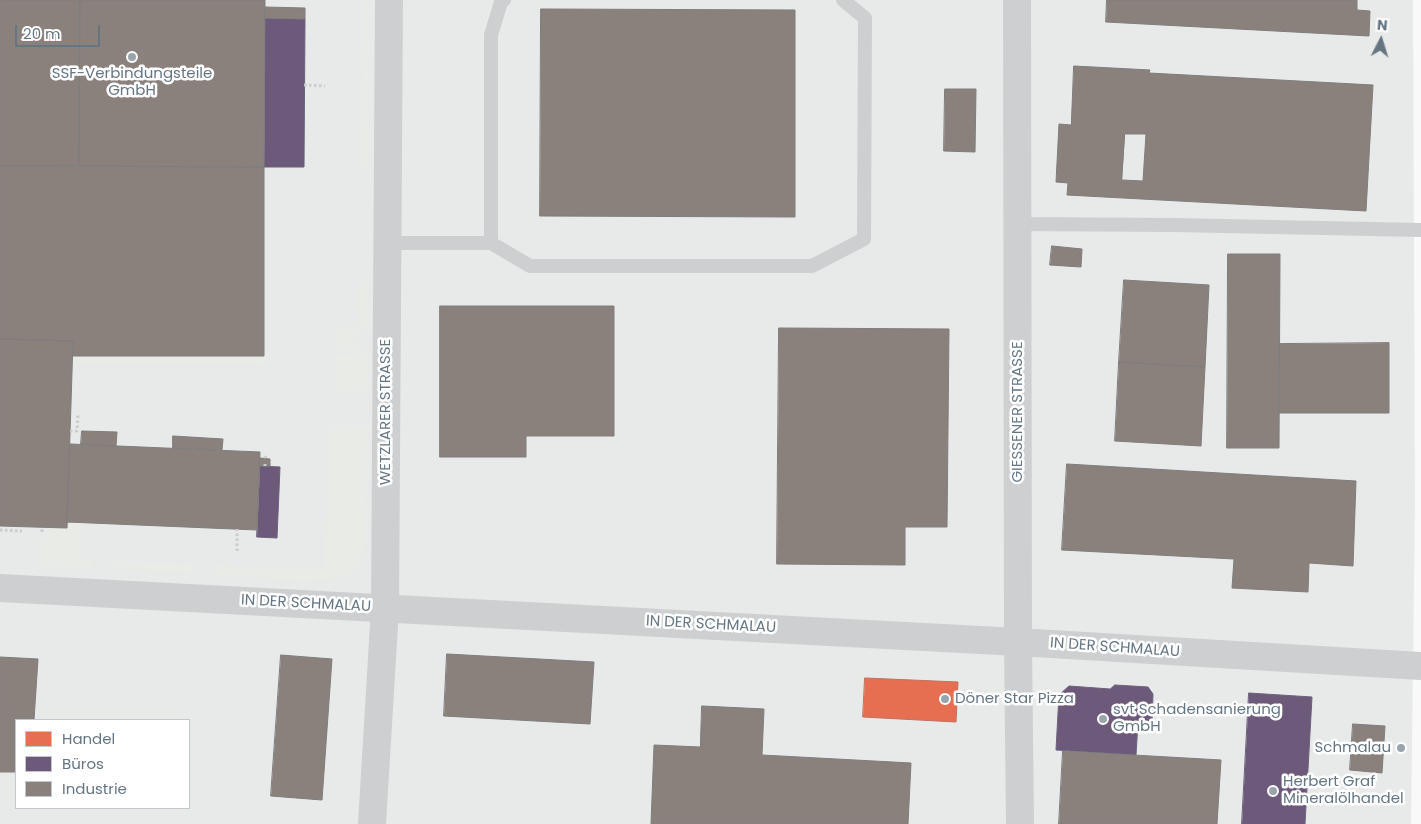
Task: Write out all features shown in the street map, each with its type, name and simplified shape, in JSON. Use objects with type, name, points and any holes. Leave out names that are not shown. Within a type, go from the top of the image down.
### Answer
[{"type":"street","name":"WETZLARER STRASSE","points":[[372,824],[385,608],[389,0]]},
{"type":"street","name":"GIESSENER STRASSE","points":[[1017,0],[1020,824]]},
{"type":"street","name":"IN DER SCHMALAU","points":[[0,588],[1018,642],[1421,666]]},
{"type":"lane","points":[[491,242],[491,35],[500,2],[504,0]]},
{"type":"lane","points":[[387,243],[491,242],[530,266],[812,266],[864,239],[865,18],[843,0]]},
{"type":"lane","points":[[1018,224],[1421,230]]},
{"type":"path","points":[[304,85],[324,86]]},
{"type":"path","points":[[70,431],[77,431],[78,413]]},
{"type":"path","points":[[42,527],[42,532]]},
{"type":"path","points":[[237,529],[237,550]]},
{"type":"path","points":[[0,530],[22,531]]},
{"type":"shaded area","points":[[0,0],[1413,0],[1415,503],[1411,824],[0,824]]},
{"type":"shaded area","points":[[362,0],[369,0],[368,168],[361,168]]},
{"type":"shaded area","points":[[357,282],[367,282],[367,329],[357,333],[353,339],[357,345],[367,349],[337,351],[336,328],[358,327]]},
{"type":"shaded area","points":[[367,353],[367,391],[337,392],[336,355]]},
{"type":"shaded area","points":[[73,356],[264,356],[264,364],[72,363]]},
{"type":"shaded area","points":[[329,425],[367,426],[366,542],[357,565],[346,575],[321,580],[283,580],[214,575],[215,565],[324,569]]},
{"type":"shaded area","points":[[67,522],[82,522],[80,559],[92,560],[92,568],[39,566],[40,541],[45,541],[46,527]]},
{"type":"shaded area","points":[[112,561],[192,564],[192,573],[112,569]]},
{"type":"building: Handel","points":[[865,678],[958,682],[956,722],[863,717]]},
{"type":"building: Büros","points":[[265,18],[305,19],[304,167],[264,167]]},
{"type":"building: Büros","points":[[260,466],[280,467],[277,538],[257,537]]},
{"type":"building: Büros","points":[[1115,685],[1148,687],[1153,694],[1152,721],[1148,723],[1138,722],[1136,755],[1056,750],[1059,695],[1069,686],[1110,689]]},
{"type":"building: Büros","points":[[1249,693],[1312,697],[1305,824],[1242,824]]},
{"type":"building: Industrie","points":[[0,0],[80,0],[79,166],[0,166]]},
{"type":"building: Industrie","points":[[80,0],[265,0],[264,167],[79,166]]},
{"type":"building: Industrie","points":[[1107,0],[1357,0],[1357,10],[1370,11],[1369,36],[1106,22]]},
{"type":"building: Industrie","points":[[265,7],[305,8],[305,19],[265,18]]},
{"type":"building: Industrie","points":[[541,9],[795,10],[795,217],[540,216]]},
{"type":"building: Industrie","points":[[1074,66],[1150,70],[1149,73],[1373,85],[1366,211],[1067,195],[1068,183],[1056,182],[1059,124],[1071,125]],"holes":[[[1125,134],[1146,134],[1143,181],[1122,180]]]},
{"type":"building: Industrie","points":[[945,89],[976,89],[975,152],[944,151]]},
{"type":"building: Industrie","points":[[0,166],[264,167],[264,356],[73,356],[73,341],[0,339]]},
{"type":"building: Industrie","points":[[1052,246],[1082,249],[1081,267],[1050,265]]},
{"type":"building: Industrie","points":[[1228,254],[1280,254],[1279,448],[1227,448]]},
{"type":"building: Industrie","points":[[1124,280],[1209,285],[1205,367],[1119,362]]},
{"type":"building: Industrie","points":[[440,306],[614,306],[614,436],[526,436],[526,457],[440,457]]},
{"type":"building: Industrie","points":[[779,328],[949,329],[947,527],[905,527],[905,565],[777,564]]},
{"type":"building: Industrie","points":[[0,339],[73,341],[67,528],[0,526]]},
{"type":"building: Industrie","points":[[1389,343],[1389,413],[1279,413],[1279,344]]},
{"type":"building: Industrie","points":[[1119,362],[1205,367],[1201,446],[1115,441]]},
{"type":"building: Industrie","points":[[82,431],[117,432],[116,446],[81,444]]},
{"type":"building: Industrie","points":[[173,436],[223,439],[222,450],[173,448]]},
{"type":"building: Industrie","points":[[70,444],[260,452],[257,530],[67,522]]},
{"type":"building: Industrie","points":[[260,458],[270,459],[270,466],[260,466]]},
{"type":"building: Industrie","points":[[1067,464],[1356,481],[1353,566],[1309,563],[1308,592],[1232,588],[1234,559],[1062,550]]},
{"type":"building: Industrie","points":[[447,654],[594,662],[590,724],[444,716]]},
{"type":"building: Industrie","points":[[281,655],[332,659],[322,800],[271,796]]},
{"type":"building: Industrie","points":[[0,657],[38,659],[34,719],[15,719],[15,772],[0,772]]},
{"type":"building: Industrie","points":[[702,706],[764,709],[762,755],[911,763],[908,824],[651,824],[654,745],[700,747]]},
{"type":"building: Industrie","points":[[1353,724],[1385,726],[1382,773],[1350,770]]},
{"type":"building: Industrie","points":[[1063,751],[1221,760],[1217,824],[1059,824]]},
{"type":"place","name":"SSF-Verbindungsteile GmbH","points":[[132,57]]},
{"type":"place","name":"Döner Star Pizza","points":[[945,699]]},
{"type":"place","name":"svt Schadensanierung GmbH","points":[[1103,719]]},
{"type":"place","name":"Schmalau","points":[[1401,748]]},
{"type":"place","name":"Herbert Graf Mineralölhandel","points":[[1273,791]]}]
